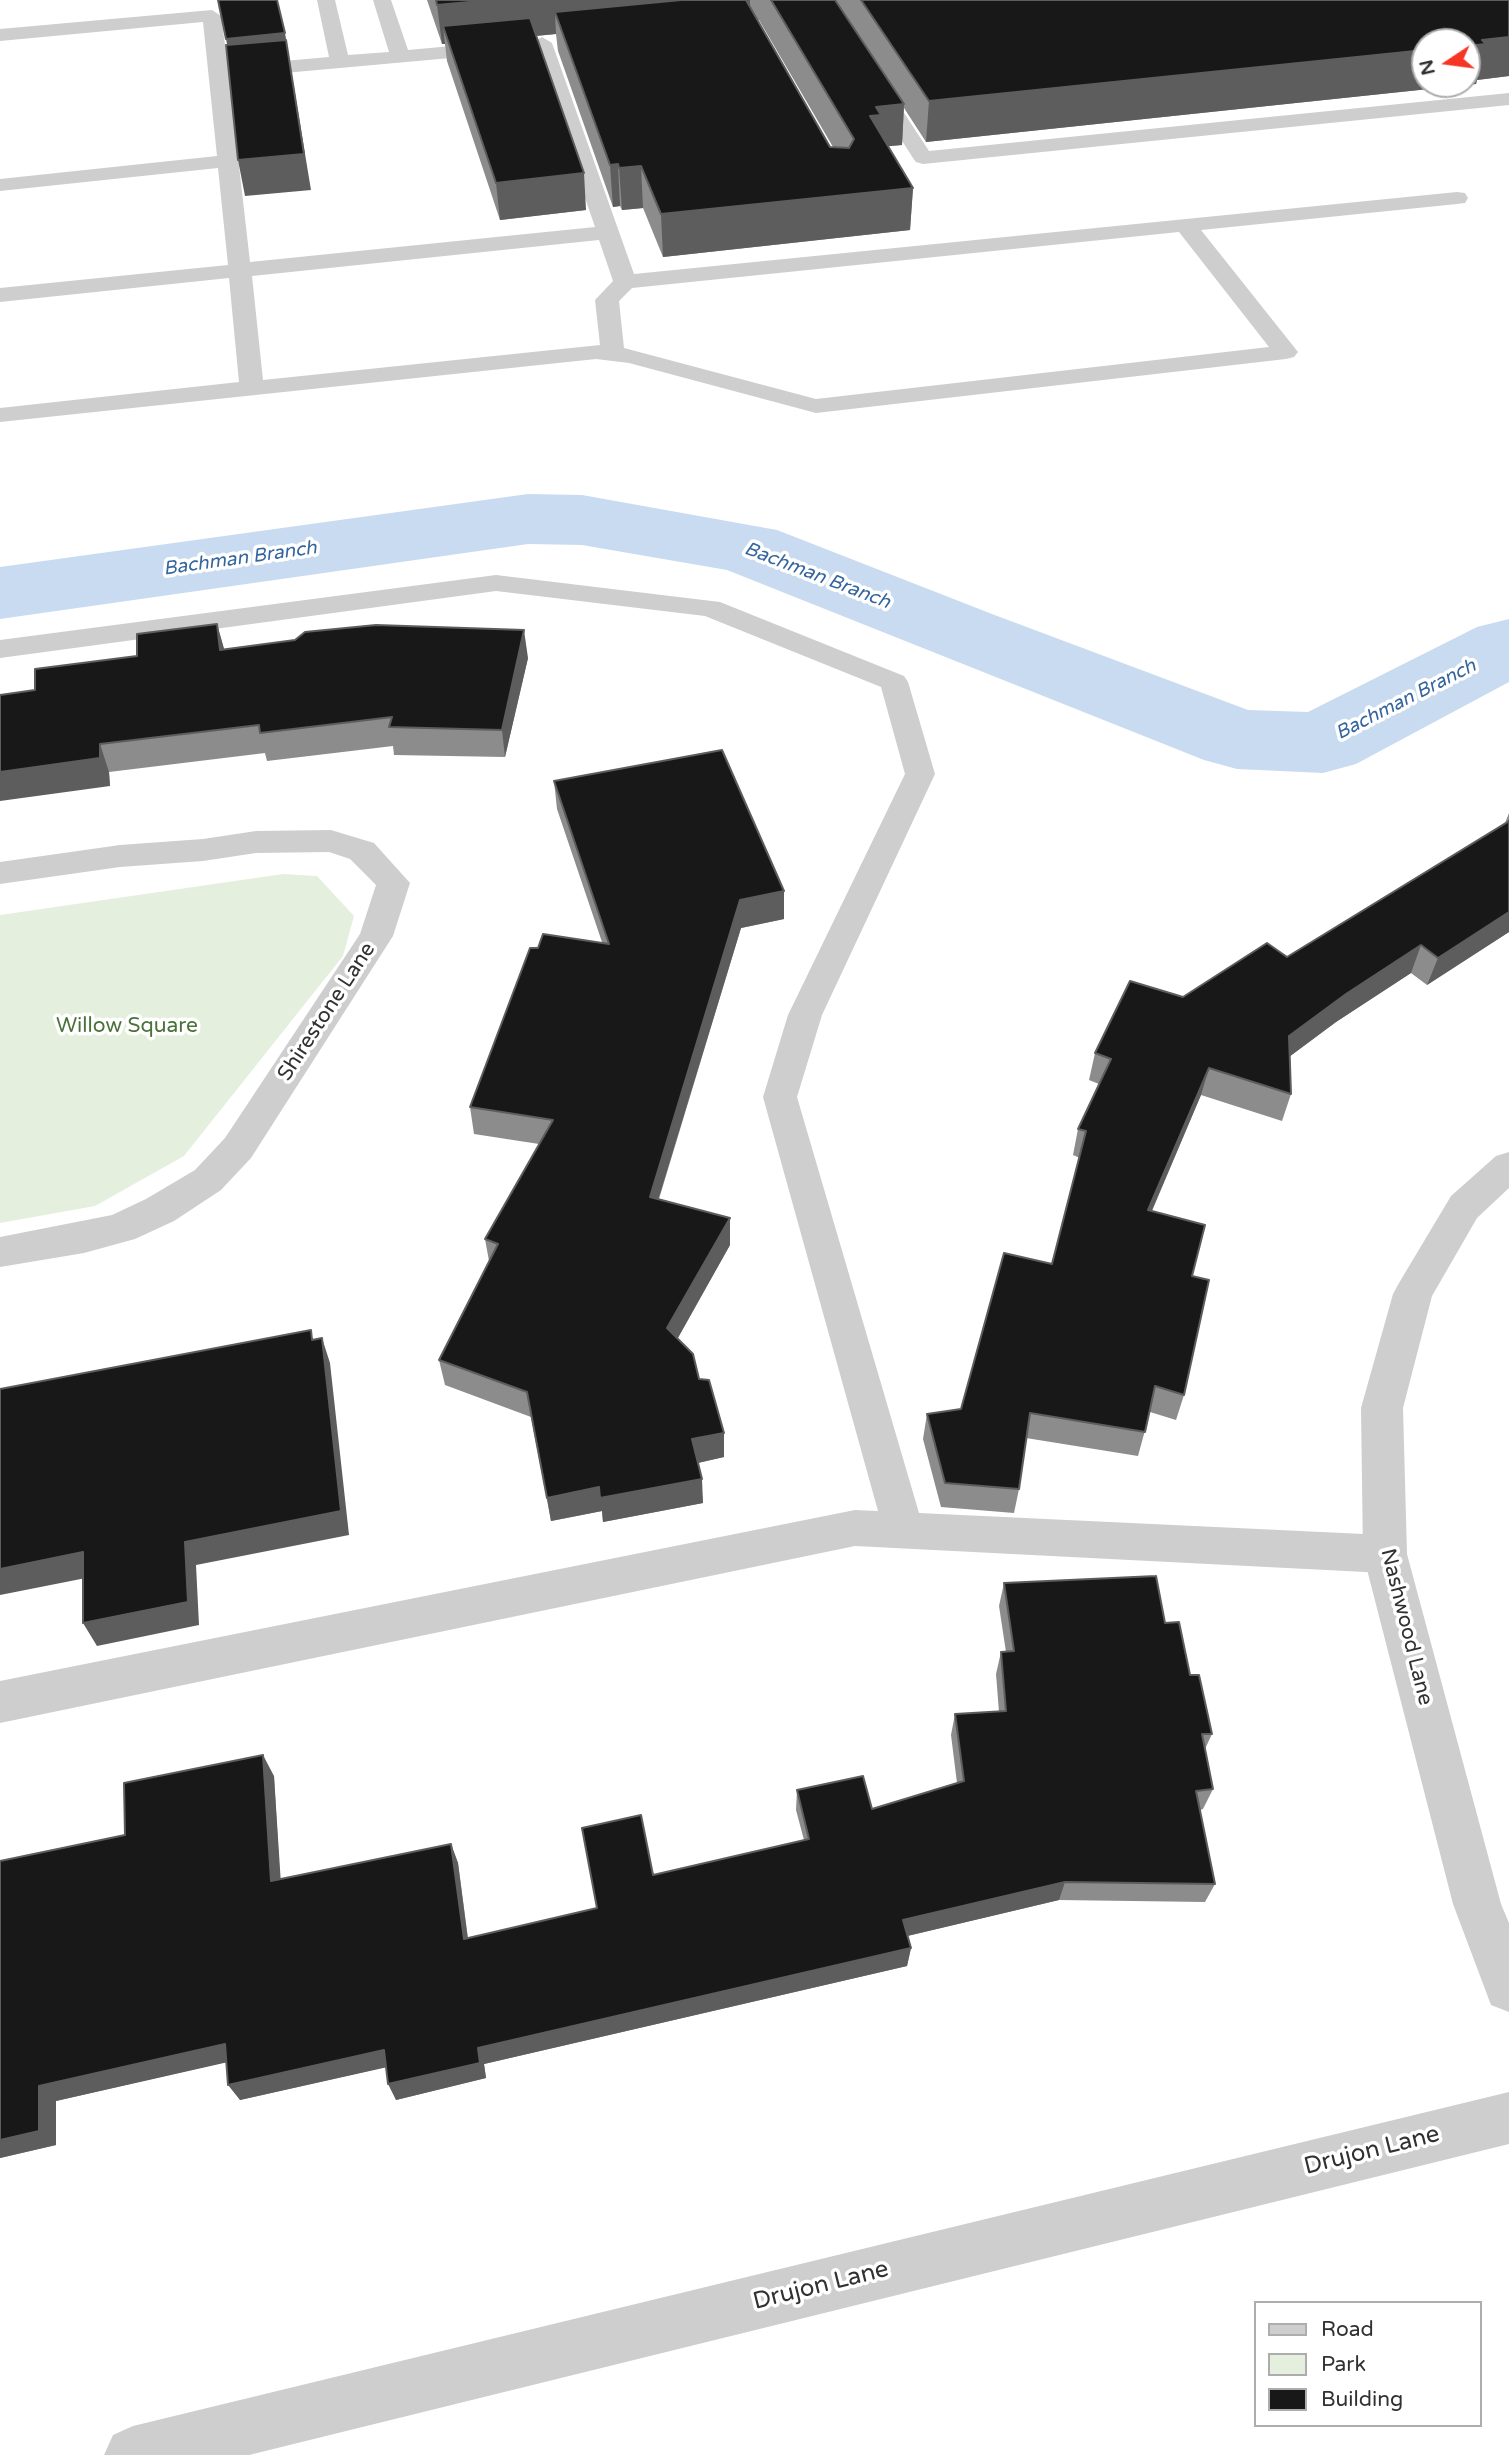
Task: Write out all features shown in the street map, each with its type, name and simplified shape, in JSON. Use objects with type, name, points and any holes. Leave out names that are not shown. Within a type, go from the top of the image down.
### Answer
[{"type":"street","name":"Shirestone Lane","points":[[0,873],[120,856],[203,850],[256,842],[331,841],[362,852],[393,883],[376,936],[239,1149],[208,1180],[160,1210],[121,1228],[83,1238],[0,1252]]},
{"type":"street","name":"Nashwood Lane","points":[[1509,1166],[1464,1207],[1413,1294],[1381,1408],[1385,1554],[1477,1904],[1509,1987]]},
{"type":"street","name":"Drujon Lane","points":[[133,2455],[1509,2118]]},
{"type":"lane","points":[[327,0],[340,62]]},
{"type":"lane","points":[[382,0],[400,56]]},
{"type":"lane","points":[[821,0],[923,158],[1509,99]]},
{"type":"lane","points":[[0,35],[212,16],[252,388]]},
{"type":"lane","points":[[219,73],[549,43],[625,282]]},
{"type":"lane","points":[[0,185],[229,161]]},
{"type":"lane","points":[[613,354],[607,300],[625,282],[1457,198]]},
{"type":"lane","points":[[0,415],[596,352],[613,354],[816,406],[1286,352],[1185,225]]},
{"type":"lane","points":[[0,295],[608,232]]},
{"type":"lane","points":[[0,649],[496,583],[710,608],[894,682],[920,774],[805,1015],[780,1097],[904,1531]]},
{"type":"lane","points":[[0,1702],[855,1528],[1385,1554]]},
{"type":"green space","name":"Willow Square","points":[[283,874],[317,876],[354,916],[343,956],[184,1156],[95,1206],[0,1223],[0,915]]},
{"type":"building","points":[[218,0],[277,0],[285,33],[226,39]]},
{"type":"building","points":[[436,0],[491,0],[437,5]]},
{"type":"building","points":[[681,0],[746,0],[830,147],[849,148],[854,139],[771,0],[835,0],[904,104],[876,107],[881,115],[870,116],[913,188],[661,214],[641,166],[619,168],[618,164],[610,165],[555,12]]},
{"type":"building","points":[[861,0],[1509,0],[1509,37],[1482,40],[1486,44],[1481,45],[1481,28],[1411,28],[1411,51],[929,101]]},
{"type":"building","points":[[530,18],[584,173],[496,183],[443,26]]},
{"type":"building","points":[[286,40],[304,154],[238,160],[226,45]]},
{"type":"building","points":[[217,624],[220,650],[295,640],[305,632],[376,625],[524,630],[502,730],[389,727],[392,717],[260,733],[259,725],[100,744],[100,758],[0,772],[0,695],[35,690],[35,669],[137,656],[137,634]]},
{"type":"building","points":[[722,750],[784,891],[740,900],[650,1197],[730,1218],[667,1328],[693,1354],[699,1379],[709,1380],[724,1433],[692,1439],[702,1479],[600,1498],[599,1487],[547,1498],[527,1392],[439,1360],[498,1244],[485,1239],[553,1120],[470,1107],[530,948],[538,948],[543,934],[609,944],[554,781]]},
{"type":"building","points":[[1509,821],[1509,912],[1438,958],[1421,945],[1346,994],[1289,1036],[1291,1094],[1209,1068],[1148,1210],[1205,1225],[1192,1276],[1209,1280],[1184,1395],[1155,1386],[1145,1432],[1030,1413],[1019,1489],[945,1483],[927,1414],[961,1409],[1004,1253],[1052,1264],[1086,1131],[1078,1129],[1111,1059],[1095,1053],[1130,981],[1183,997],[1267,943],[1287,957]]},
{"type":"building","points":[[311,1330],[312,1340],[322,1338],[341,1511],[185,1542],[188,1602],[83,1623],[83,1552],[0,1569],[0,1389]]},
{"type":"building","points":[[1156,1576],[1165,1623],[1179,1622],[1190,1675],[1199,1675],[1212,1734],[1202,1734],[1213,1789],[1196,1791],[1215,1884],[1065,1882],[903,1920],[911,1948],[478,2048],[480,2063],[388,2084],[384,2050],[228,2085],[225,2044],[39,2086],[39,2131],[0,2140],[0,1861],[125,1835],[124,1783],[263,1755],[271,1881],[451,1844],[464,1939],[597,1908],[582,1828],[641,1815],[653,1875],[809,1839],[797,1790],[863,1776],[872,1809],[964,1781],[955,1714],[1006,1711],[1001,1652],[1014,1651],[1004,1583]]},
{"type":"waterway","name":"Bachman Branch","points":[[0,593],[528,519],[582,520],[747,548],[1237,739],[1323,743],[1509,646]]}]
